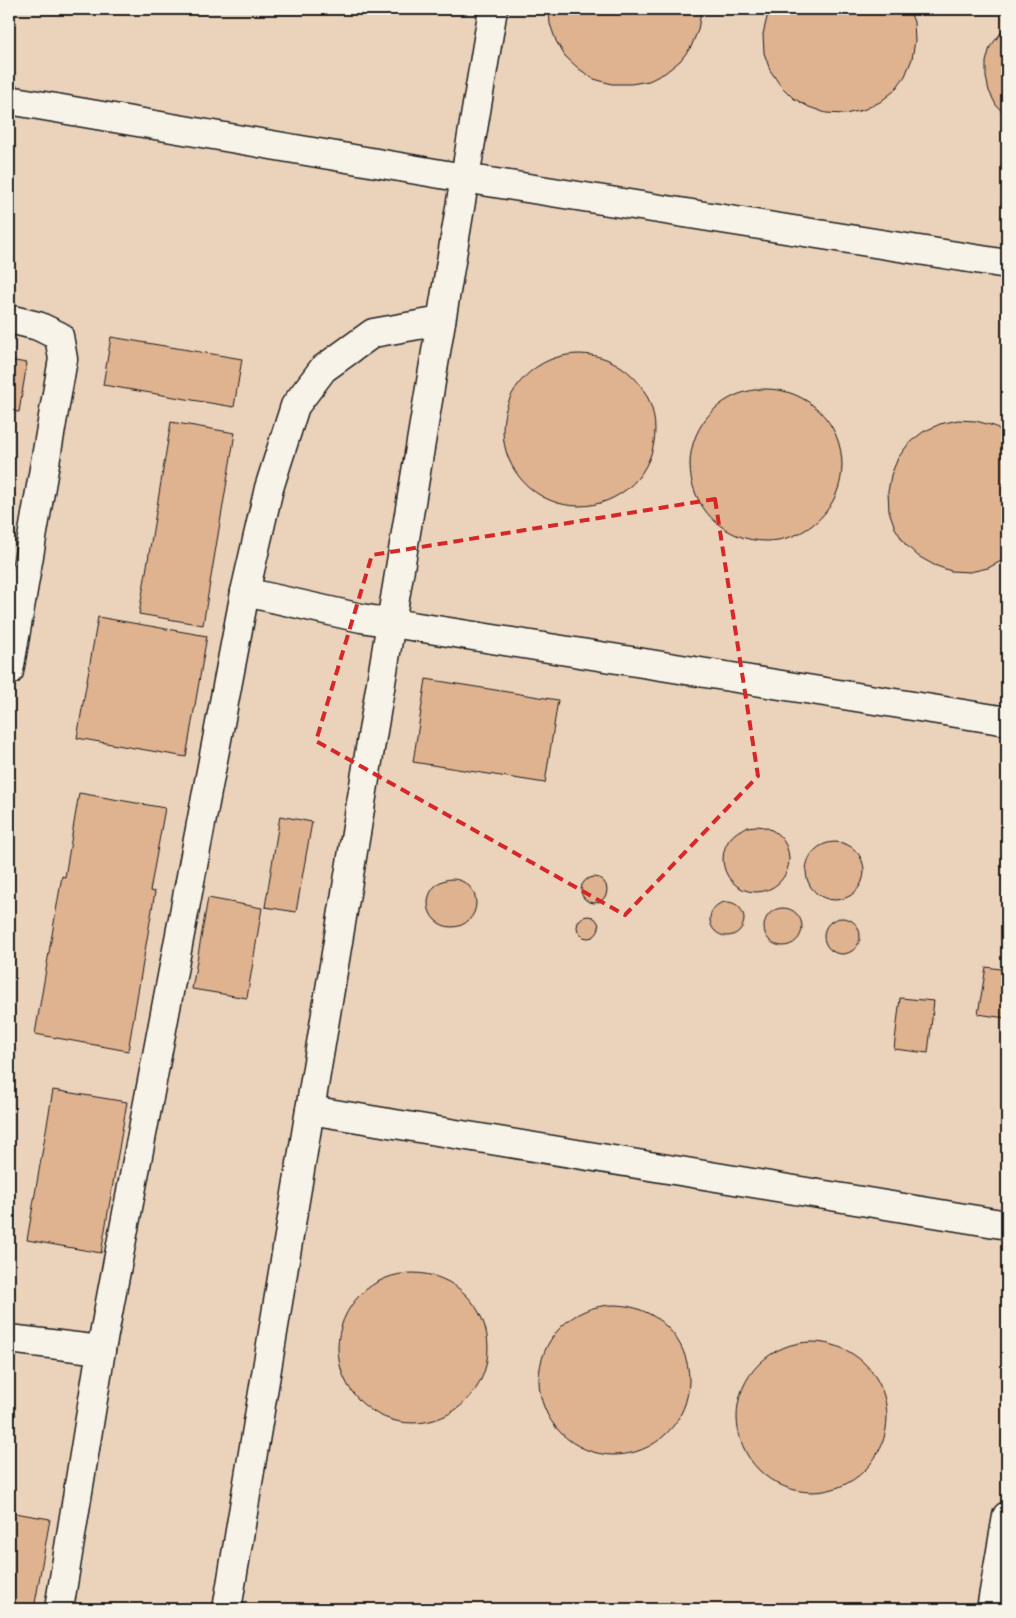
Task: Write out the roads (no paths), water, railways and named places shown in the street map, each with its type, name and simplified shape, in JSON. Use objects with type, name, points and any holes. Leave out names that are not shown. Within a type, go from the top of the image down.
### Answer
[{"type":"lane","points":[[227,1609],[493,9]]},
{"type":"lane","points":[[9,100],[464,178],[1007,264]]},
{"type":"lane","points":[[9,319],[38,326],[59,336],[63,359],[16,589],[9,671]]},
{"type":"lane","points":[[59,1609],[101,1350],[245,592],[269,488],[295,406],[323,369],[373,333],[441,321]]},
{"type":"lane","points":[[245,592],[361,618],[391,621],[1007,721]]},
{"type":"lane","points":[[310,1110],[1007,1225]]},
{"type":"lane","points":[[9,1339],[101,1350]]},
{"type":"lane","points":[[991,1609],[1007,1516]]}]
